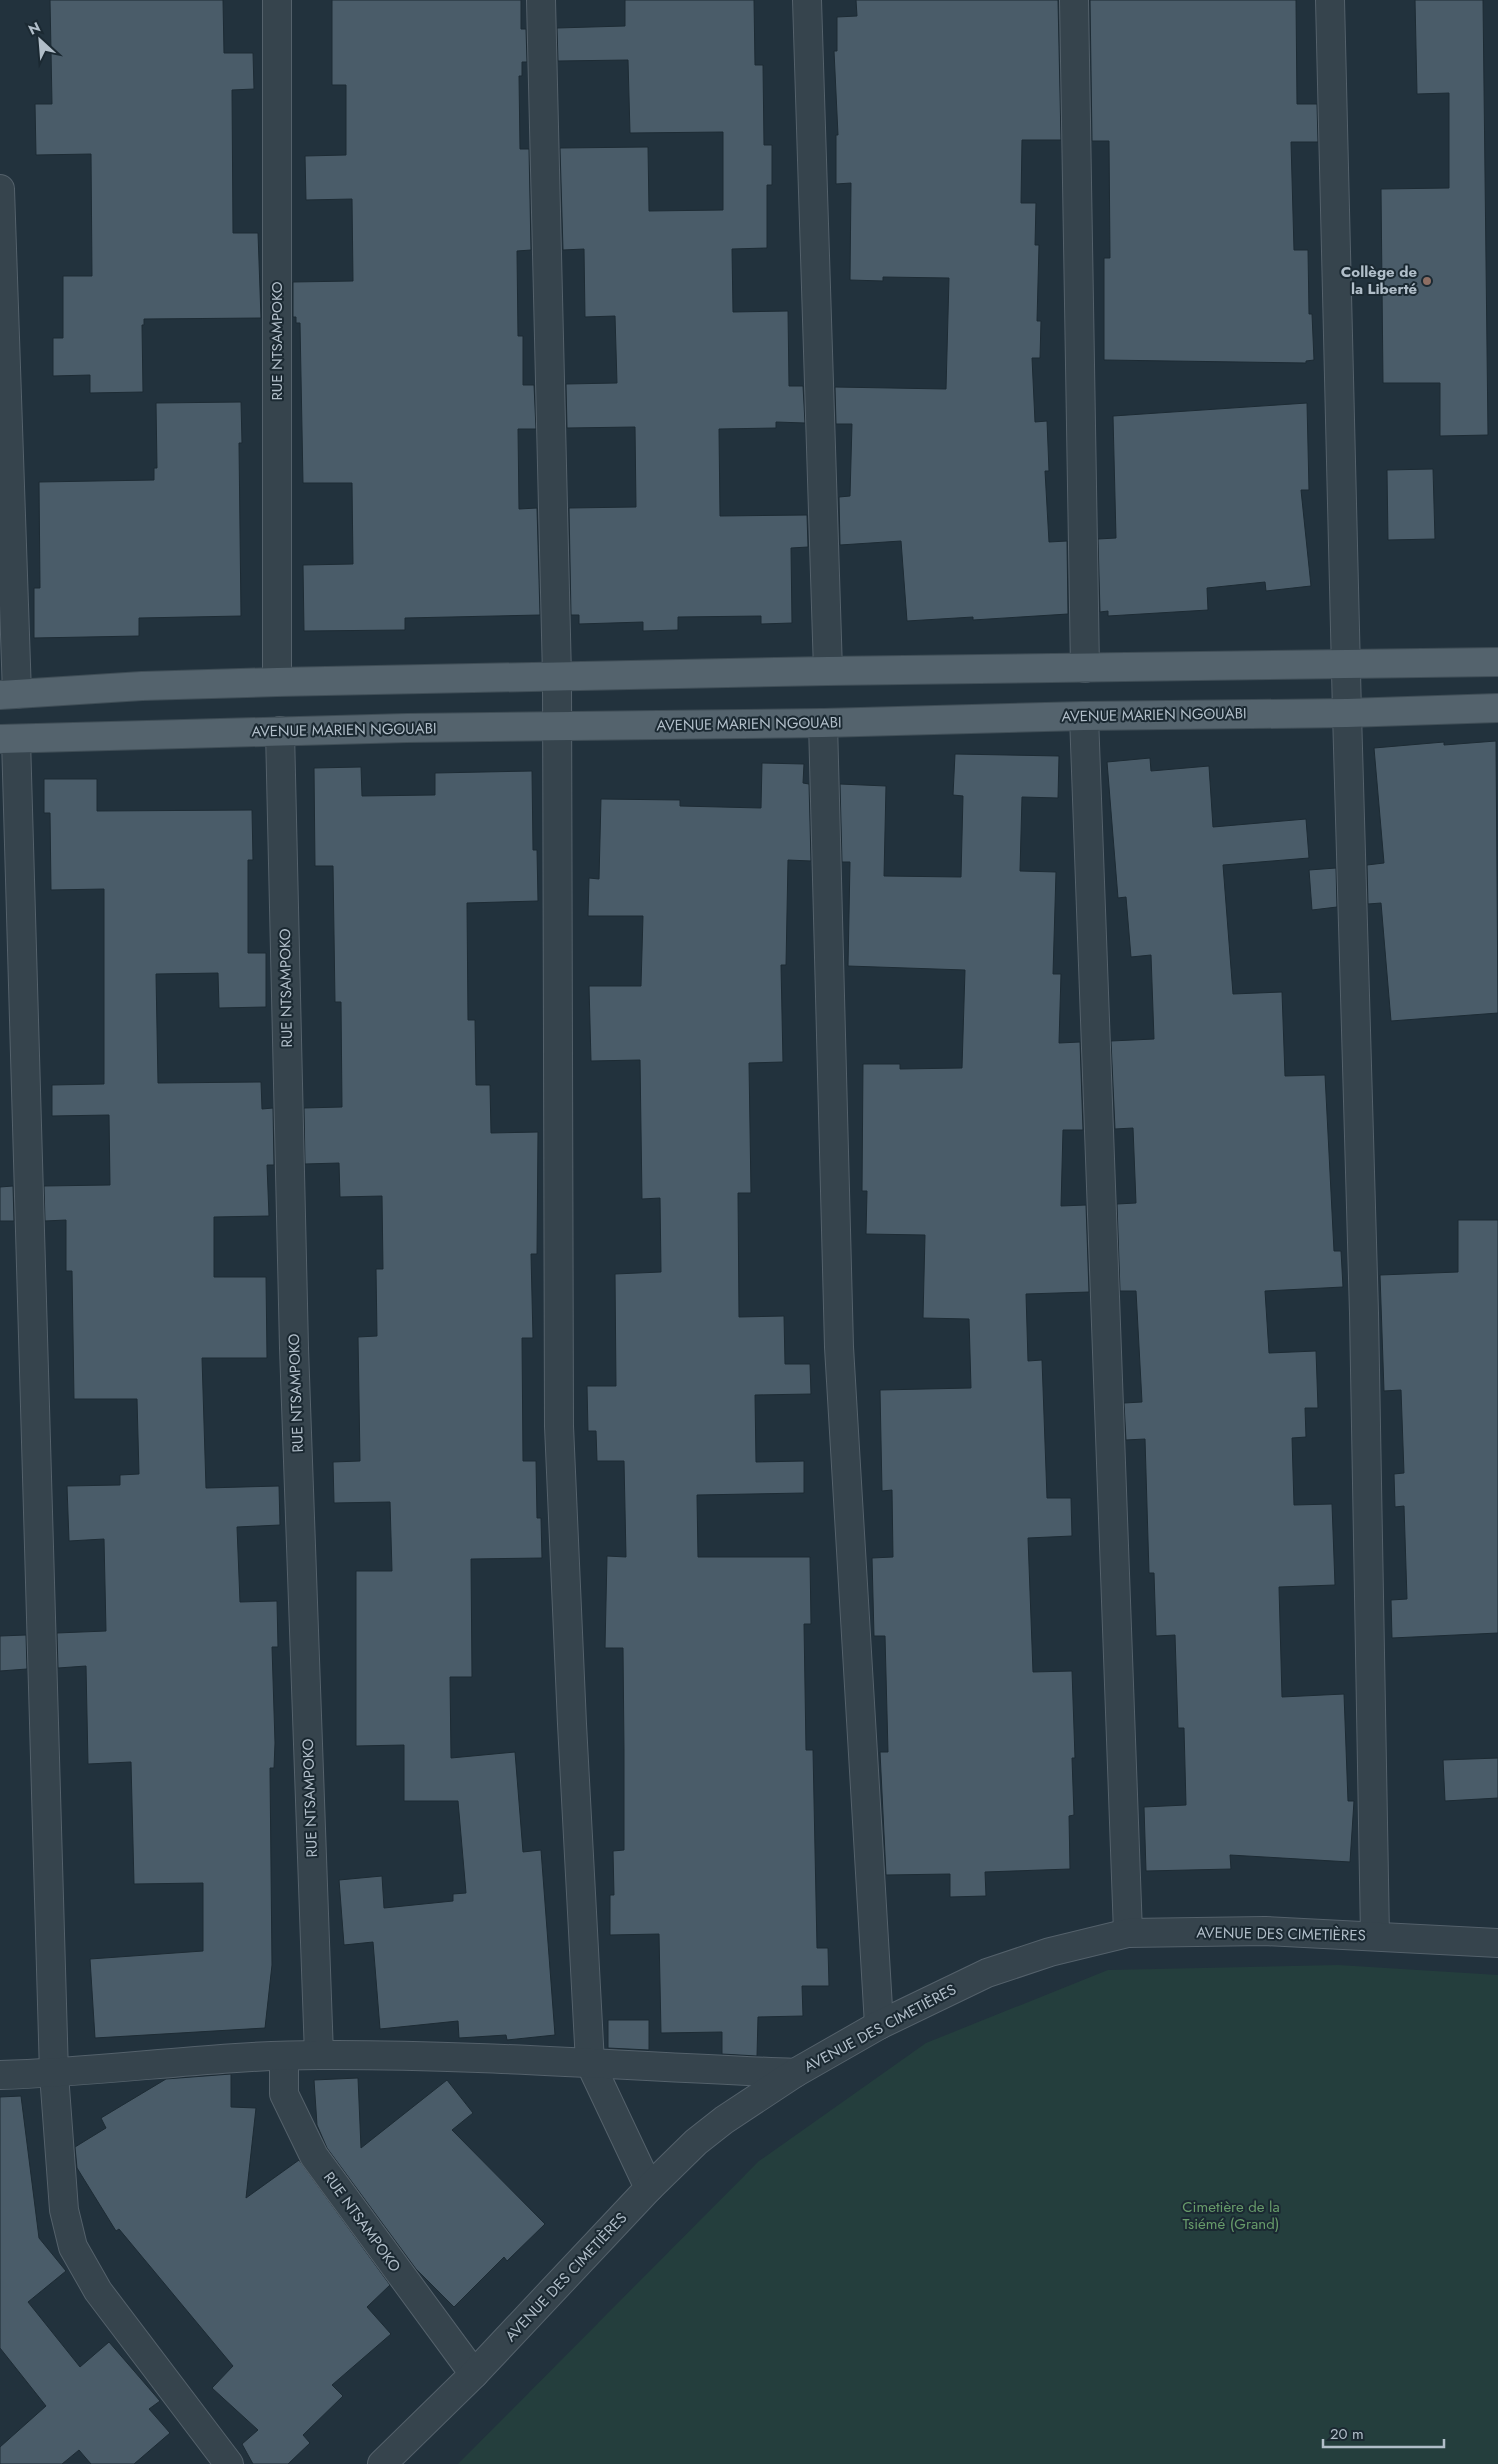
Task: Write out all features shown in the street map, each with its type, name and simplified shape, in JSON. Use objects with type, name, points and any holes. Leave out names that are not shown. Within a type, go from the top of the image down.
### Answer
[{"type":"main road","points":[[9,694],[142,686],[277,682],[828,671],[1498,662]]},
{"type":"main road","name":"AVENUE MARIEN NGOUABI","points":[[8,739],[280,731],[823,723],[1084,716],[1347,713],[1498,708]]},
{"type":"street","name":"RUE NTSAMPOKO","points":[[277,0],[277,682]]},
{"type":"street","points":[[541,0],[557,677],[559,1426],[590,2063],[648,2188]]},
{"type":"street","points":[[807,0],[828,671]]},
{"type":"street","points":[[1074,0],[1085,668]]},
{"type":"street","points":[[1330,0],[1345,665],[1364,1313],[1375,1936]]},
{"type":"street","points":[[0,189],[9,694]]},
{"type":"street","points":[[1084,716],[1128,1933]]},
{"type":"street","points":[[823,723],[839,1348],[879,2025]]},
{"type":"street","name":"RUE NTSAMPOKO","points":[[280,731],[294,1348],[318,2055]]},
{"type":"street","points":[[8,739],[54,2074],[64,2210],[73,2247],[98,2291],[230,2464]]},
{"type":"street","name":"AVENUE DES CIMETIÈRES","points":[[382,2464],[474,2374],[648,2188],[696,2142],[724,2120],[795,2073],[879,2025],[987,1973],[1050,1952],[1128,1933],[1265,1931],[1498,1943]]},
{"type":"street","points":[[0,2075],[54,2074],[318,2055],[590,2063],[795,2073]]},
{"type":"street","name":"RUE NTSAMPOKO","points":[[284,2056],[284,2094],[314,2156],[474,2374]]},
{"type":"green space","name":"Cimetière de la Tsiémé (Grand)","points":[[1338,1965],[1498,1975],[1498,2464],[458,2464],[759,2161],[926,2043],[1108,1970]]},
{"type":"building","points":[[50,0],[223,0],[224,53],[253,53],[254,89],[232,90],[233,233],[258,233],[261,318],[144,319],[144,325],[142,325],[143,392],[90,393],[90,375],[53,376],[53,338],[63,338],[63,276],[92,276],[91,154],[36,155],[35,104],[52,104]]},
{"type":"building","points":[[332,0],[521,0],[521,29],[526,29],[527,62],[522,62],[522,76],[519,76],[520,149],[529,149],[531,250],[517,251],[518,336],[523,336],[523,385],[534,385],[536,429],[518,429],[519,509],[537,508],[540,615],[405,618],[405,630],[304,631],[303,565],[353,564],[352,483],[303,483],[300,323],[296,323],[296,317],[293,317],[293,282],[353,281],[352,199],[306,200],[305,156],[346,155],[346,85],[332,85]]},
{"type":"building","points":[[625,0],[754,0],[755,65],[763,65],[764,145],[772,145],[772,185],[767,185],[767,248],[732,249],[733,312],[788,311],[789,386],[803,386],[805,423],[776,422],[776,428],[719,429],[720,516],[807,515],[808,547],[791,548],[792,623],[761,624],[761,616],[678,617],[678,630],[643,631],[643,622],[579,624],[579,615],[571,615],[569,508],[636,507],[635,427],[567,428],[566,384],[617,383],[615,316],[585,317],[584,249],[563,250],[560,148],[648,147],[649,211],[723,210],[723,132],[630,133],[628,60],[558,61],[557,28],[625,26]]},
{"type":"building","points":[[856,0],[1058,0],[1061,140],[1022,140],[1021,203],[1036,203],[1035,245],[1039,245],[1037,321],[1041,321],[1040,358],[1032,358],[1035,422],[1047,421],[1049,471],[1045,471],[1049,542],[1067,541],[1068,614],[973,620],[973,617],[907,621],[901,541],[840,545],[839,497],[850,496],[852,424],[836,424],[835,387],[946,389],[949,278],[883,277],[883,281],[850,280],[851,183],[836,184],[836,135],[838,135],[834,51],[837,51],[837,17],[857,16]]},
{"type":"building","points":[[1090,0],[1296,0],[1297,104],[1317,104],[1318,142],[1291,142],[1294,250],[1308,250],[1309,314],[1312,314],[1314,360],[1306,361],[1306,363],[1104,360],[1104,258],[1110,258],[1109,141],[1092,141]]},
{"type":"building","points":[[1415,0],[1483,0],[1488,435],[1440,436],[1440,383],[1383,383],[1381,189],[1449,188],[1449,93],[1417,94]]},
{"type":"building","points":[[241,402],[242,443],[239,443],[241,616],[139,618],[139,636],[34,638],[34,588],[40,588],[39,482],[154,480],[154,468],[157,468],[156,403]]},
{"type":"building","points":[[1307,403],[1309,490],[1301,490],[1311,586],[1266,591],[1265,582],[1207,588],[1208,610],[1108,616],[1108,611],[1100,612],[1098,539],[1116,538],[1113,416]]},
{"type":"building","points":[[1433,469],[1435,539],[1388,540],[1387,470]]},
{"type":"building","points":[[1496,741],[1498,1013],[1391,1021],[1381,903],[1368,904],[1367,865],[1384,863],[1374,748],[1444,742],[1444,745]]},
{"type":"building","points":[[955,754],[1059,756],[1058,798],[1022,797],[1020,871],[1056,872],[1053,974],[1061,974],[1059,1043],[1080,1042],[1083,1130],[1063,1130],[1061,1206],[1086,1205],[1089,1292],[1026,1294],[1028,1361],[1042,1360],[1047,1498],[1071,1498],[1072,1536],[1028,1538],[1033,1672],[1072,1671],[1075,1758],[1072,1758],[1074,1815],[1069,1816],[1070,1869],[985,1872],[986,1896],[950,1897],[950,1874],[886,1875],[880,1752],[888,1752],[885,1636],[874,1636],[872,1558],[893,1557],[892,1490],[882,1491],[880,1390],[971,1388],[969,1319],[923,1318],[925,1235],[866,1234],[867,1191],[862,1191],[863,1064],[900,1064],[900,1069],[962,1068],[965,970],[848,966],[850,862],[842,862],[840,784],[886,786],[884,876],[961,877],[963,796],[953,795]]},
{"type":"building","points":[[1150,758],[1151,771],[1209,766],[1213,827],[1306,819],[1309,858],[1223,865],[1233,994],[1282,992],[1285,1076],[1325,1075],[1334,1251],[1341,1251],[1343,1287],[1265,1291],[1269,1353],[1316,1351],[1318,1408],[1305,1408],[1306,1437],[1292,1438],[1294,1505],[1332,1504],[1335,1585],[1279,1587],[1282,1697],[1344,1694],[1348,1801],[1354,1801],[1350,1862],[1230,1855],[1231,1869],[1146,1871],[1144,1807],[1186,1805],[1184,1728],[1178,1728],[1175,1635],[1156,1636],[1154,1573],[1149,1573],[1145,1439],[1126,1440],[1124,1403],[1142,1402],[1136,1291],[1120,1291],[1117,1204],[1136,1203],[1133,1128],[1115,1129],[1111,1041],[1154,1039],[1151,955],[1131,957],[1126,897],[1118,898],[1107,762]]},
{"type":"building","points":[[762,763],[804,764],[803,783],[809,784],[811,861],[788,860],[786,965],[781,965],[783,1062],[749,1063],[751,1193],[738,1193],[739,1317],[784,1316],[785,1364],[810,1364],[811,1394],[755,1395],[756,1462],[804,1461],[804,1493],[697,1495],[698,1557],[810,1557],[811,1624],[804,1624],[806,1750],[813,1750],[817,1948],[828,1948],[829,1986],[802,1986],[803,2016],[758,2017],[757,2056],[722,2054],[722,2032],[661,2033],[659,1934],[610,1935],[610,1895],[614,1895],[613,1851],[624,1850],[624,1750],[623,1648],[605,1648],[607,1556],[626,1557],[624,1461],[597,1461],[596,1431],[588,1431],[587,1386],[616,1386],[615,1274],[661,1272],[660,1198],[642,1199],[640,1060],[591,1061],[589,986],[641,986],[643,916],[588,916],[589,878],[599,879],[601,799],[680,800],[680,806],[761,808]]},
{"type":"building","points":[[361,767],[362,796],[435,795],[435,773],[532,771],[533,850],[537,850],[538,901],[467,903],[468,1020],[475,1020],[476,1085],[490,1085],[491,1133],[538,1132],[537,1254],[531,1254],[533,1338],[522,1338],[523,1461],[536,1461],[537,1518],[541,1518],[542,1558],[471,1559],[472,1677],[450,1677],[451,1758],[515,1752],[523,1852],[541,1850],[555,2035],[507,2040],[506,2035],[459,2038],[458,2021],[380,2029],[373,1942],[344,1945],[339,1880],[382,1876],[384,1908],[453,1901],[453,1894],[466,1893],[458,1801],[404,1801],[404,1745],[356,1746],[356,1571],[392,1571],[390,1502],[334,1503],[333,1462],[360,1461],[358,1337],[377,1336],[376,1269],[383,1269],[382,1196],[340,1197],[339,1163],[305,1164],[304,1108],[342,1107],[341,1002],[335,1002],[333,866],[315,866],[314,768]]},
{"type":"building","points":[[44,779],[97,779],[97,811],[252,810],[253,860],[248,860],[248,953],[266,953],[266,1007],[219,1008],[218,973],[156,974],[158,1083],[261,1082],[262,1109],[273,1108],[274,1165],[267,1165],[269,1216],[214,1217],[214,1277],[266,1277],[267,1358],[202,1358],[206,1488],[279,1486],[280,1525],[237,1527],[240,1602],[277,1601],[278,1647],[272,1647],[274,1768],[270,1768],[272,1965],[265,2028],[95,2038],[90,1959],[203,1951],[203,1883],[134,1884],[131,1762],[88,1764],[86,1666],[58,1668],[57,1633],[106,1631],[104,1539],[69,1541],[67,1486],[120,1485],[120,1475],[139,1474],[137,1399],[74,1399],[72,1271],[66,1271],[66,1220],[45,1221],[44,1186],[110,1185],[109,1115],[52,1116],[52,1085],[104,1084],[104,889],[51,890],[50,813],[44,813]]},
{"type":"building","points":[[1336,868],[1337,907],[1312,910],[1309,870]]},
{"type":"building","points":[[13,1186],[14,1221],[0,1221],[0,1187]]},
{"type":"building","points":[[1458,1220],[1498,1220],[1498,1633],[1392,1638],[1391,1600],[1407,1599],[1404,1506],[1395,1507],[1394,1474],[1404,1473],[1401,1390],[1384,1391],[1380,1275],[1458,1272]]},
{"type":"building","points":[[26,1635],[27,1669],[0,1671],[0,1636]]},
{"type":"building","points":[[1498,1758],[1498,1798],[1445,1801],[1443,1760]]},
{"type":"building","points":[[608,2020],[649,2020],[649,2050],[608,2048]]},
{"type":"building","points":[[231,2074],[231,2107],[256,2108],[246,2198],[299,2160],[390,2285],[367,2307],[391,2334],[332,2385],[343,2396],[303,2435],[310,2443],[288,2464],[253,2464],[242,2444],[258,2430],[212,2388],[233,2366],[119,2229],[116,2231],[77,2168],[75,2147],[106,2128],[101,2118],[166,2079]]},
{"type":"building","points":[[358,2078],[361,2148],[447,2080],[473,2113],[452,2130],[545,2224],[507,2261],[504,2257],[454,2307],[416,2269],[327,2148],[317,2125],[314,2080]]},
{"type":"building","points":[[21,2096],[39,2238],[66,2271],[28,2302],[80,2367],[109,2342],[160,2401],[149,2409],[170,2433],[134,2464],[91,2464],[79,2450],[62,2464],[0,2464],[0,2447],[46,2406],[0,2348],[0,2097]]},
{"type":"place","name":"Collège de la Liberté","points":[[1427,281]]}]
